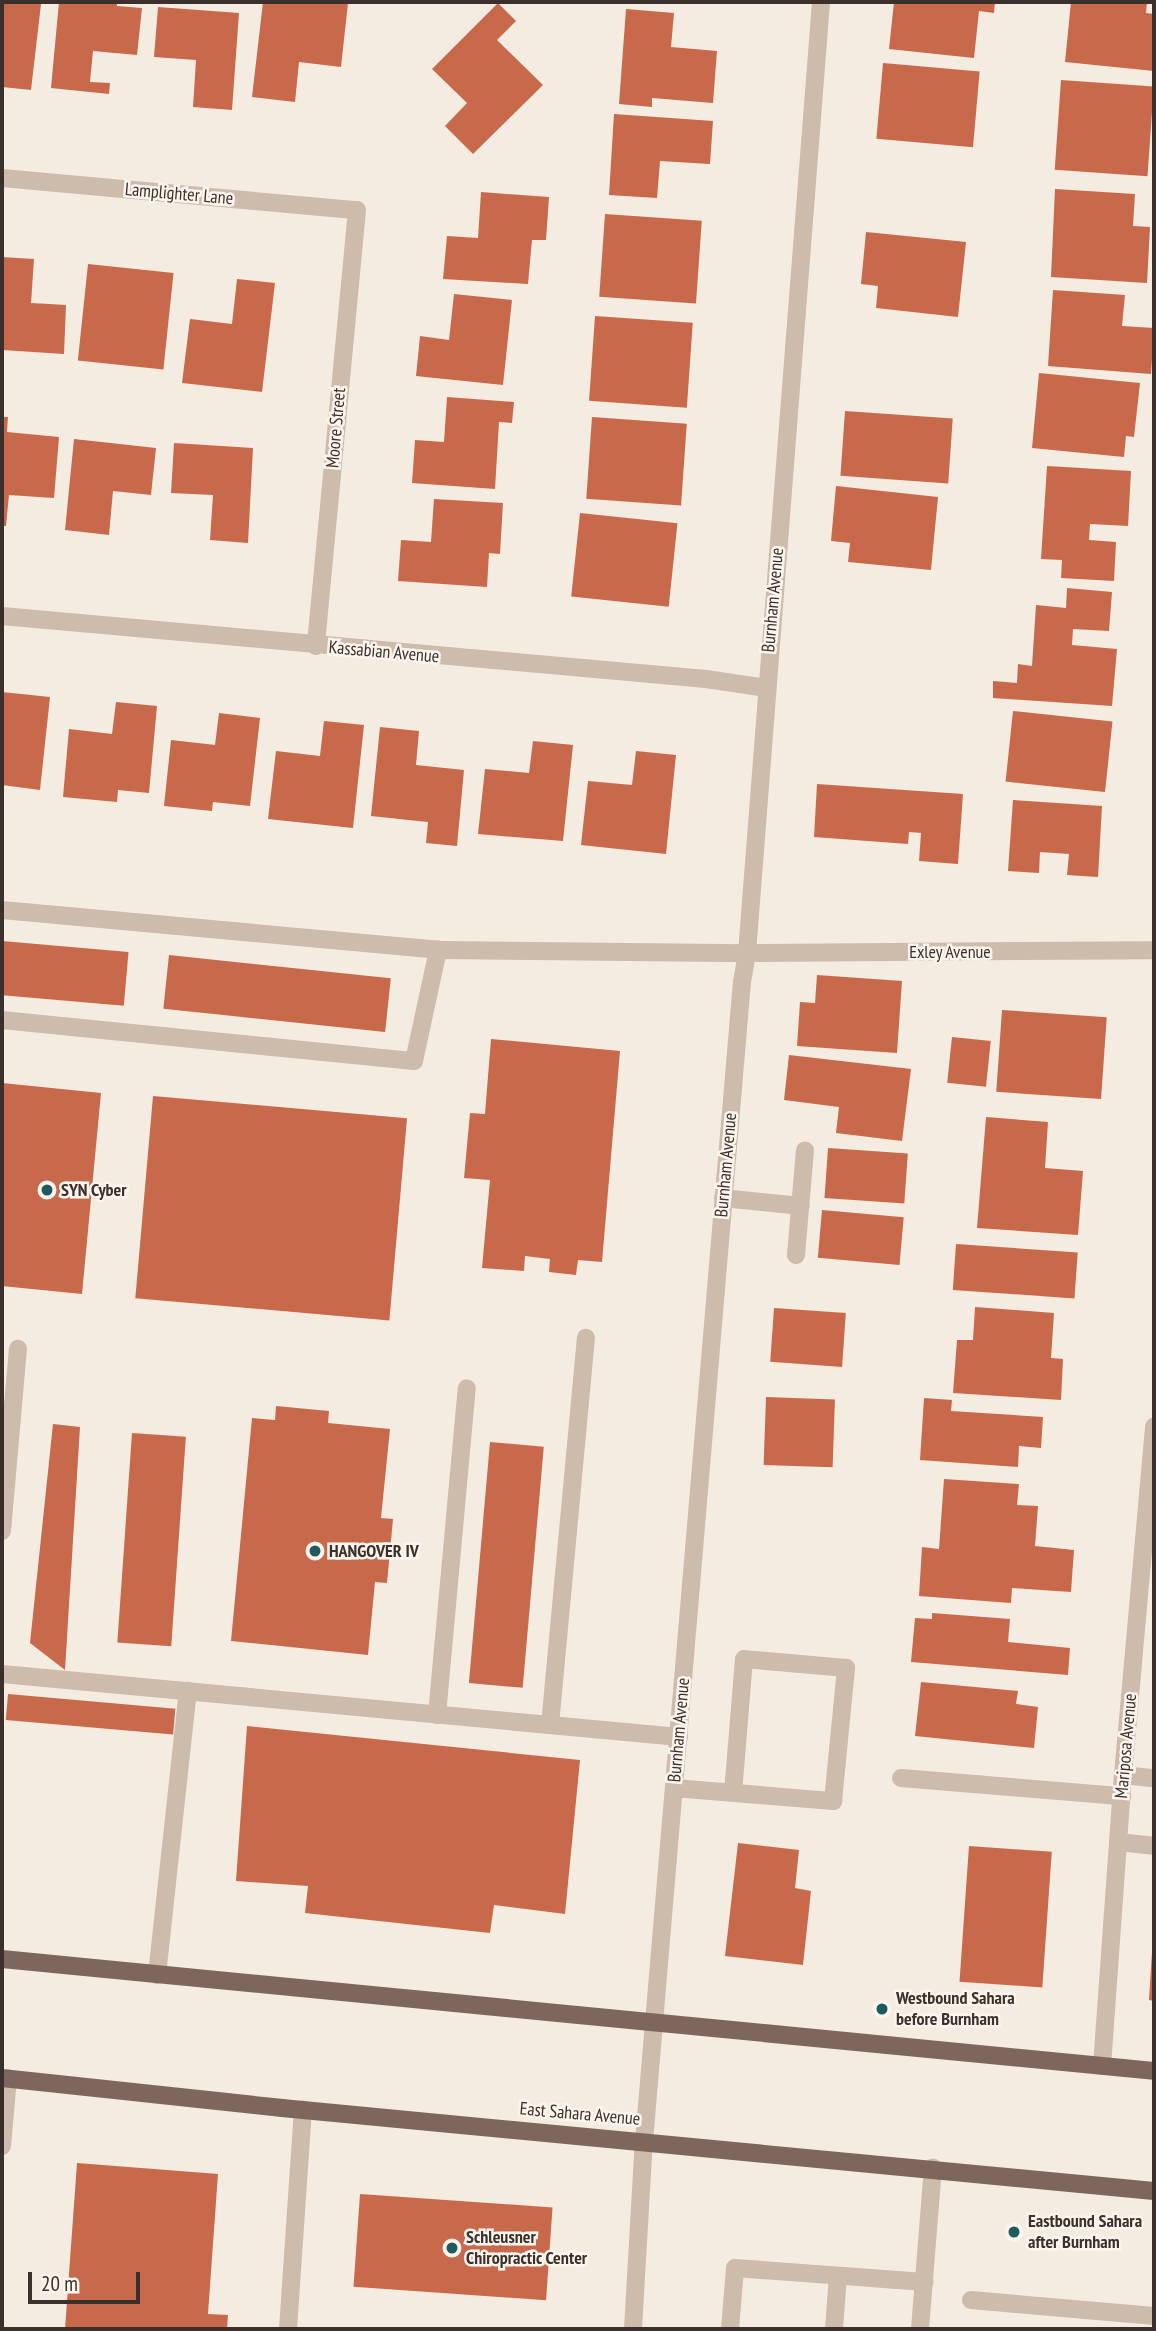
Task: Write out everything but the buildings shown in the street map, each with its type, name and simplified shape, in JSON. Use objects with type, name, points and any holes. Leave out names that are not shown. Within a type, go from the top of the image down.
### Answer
[{"type":"main road","points":[[2,1959],[1154,2071]]},
{"type":"main road","name":"East Sahara Avenue","points":[[5,2078],[303,2110],[1154,2191]]},
{"type":"street","name":"Burnham Avenue","points":[[633,2329],[653,2024],[723,1198],[747,954],[821,2]]},
{"type":"street","name":"Lamplighter Lane","points":[[2,178],[356,210]]},
{"type":"street","name":"Moore Street","points":[[316,646],[356,210]]},
{"type":"street","name":"Kassabian Avenue","points":[[2,616],[706,679],[766,688]]},
{"type":"street","name":"Exley Avenue","points":[[2,910],[438,950],[747,954],[1154,950]]},
{"type":"street","points":[[2,1020],[414,1061],[438,950]]},
{"type":"street","points":[[796,1255],[805,1150]]},
{"type":"street","points":[[723,1198],[801,1206]]},
{"type":"street","points":[[550,1725],[586,1338]]},
{"type":"street","points":[[2,1531],[18,1349]]},
{"type":"street","points":[[437,1715],[467,1388]]},
{"type":"street","name":"Mariposa Avenue","points":[[1102,2066],[1123,1775],[1154,1426]]},
{"type":"street","points":[[674,1788],[733,1793],[834,1801],[846,1668],[744,1659],[733,1793]]},
{"type":"street","points":[[2,1674],[679,1737]]},
{"type":"street","points":[[157,1975],[188,1691]]},
{"type":"street","points":[[1123,1775],[1154,1778]]},
{"type":"street","points":[[901,1778],[1122,1796]]},
{"type":"street","points":[[1118,1842],[1154,1846]]},
{"type":"street","points":[[2,2146],[5,2078]]},
{"type":"street","points":[[288,2329],[303,2110]]},
{"type":"street","points":[[920,2329],[933,2168]]},
{"type":"street","points":[[730,2329],[734,2268],[923,2282]]},
{"type":"street","points":[[835,2329],[838,2276]]},
{"type":"street","points":[[971,2300],[1154,2316]]},
{"type":"place","name":"SYN Cyber","points":[[47,1190]]},
{"type":"place","name":"HANGOVER IV","points":[[315,1551]]},
{"type":"place","name":"Westbound Sahara before Burnham","points":[[882,2009]]},
{"type":"place","name":"Eastbound Sahara after Burnham","points":[[1014,2232]]},
{"type":"place","name":"Schleusner Chiropractic Center","points":[[452,2248]]}]
